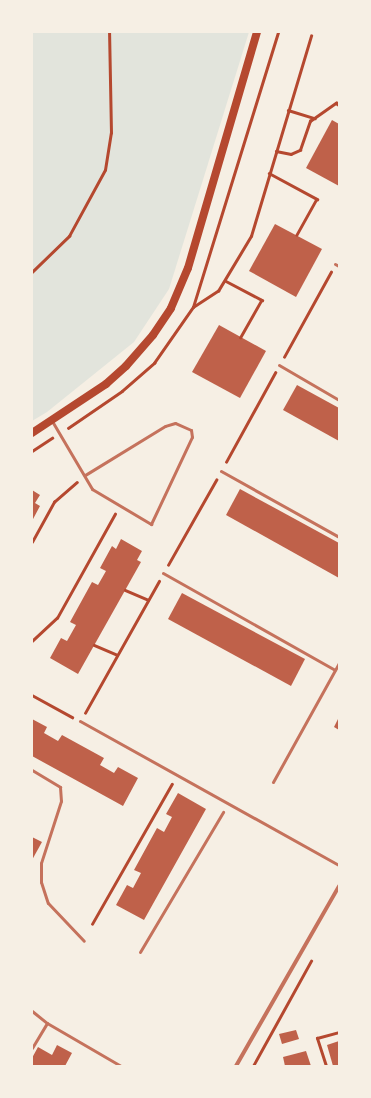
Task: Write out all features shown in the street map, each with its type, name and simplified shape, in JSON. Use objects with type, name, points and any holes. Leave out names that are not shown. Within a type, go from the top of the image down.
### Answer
[{"type":"main road","points":[[32,433],[106,384],[126,366],[153,335],[171,308],[188,268],[257,32]]},
{"type":"street","points":[[236,1066],[339,886]]},
{"type":"lane","points":[[335,264],[339,266]]},
{"type":"lane","points":[[279,365],[339,400]]},
{"type":"lane","points":[[52,421],[92,489],[151,524],[192,437],[191,430],[175,423],[165,426],[85,475]]},
{"type":"lane","points":[[221,471],[339,537]]},
{"type":"lane","points":[[163,573],[335,670]]},
{"type":"lane","points":[[273,782],[339,663]]},
{"type":"lane","points":[[80,721],[339,865]]},
{"type":"lane","points":[[32,770],[60,787],[61,801],[42,863],[42,882],[48,903],[84,941]]},
{"type":"lane","points":[[140,952],[223,812]]},
{"type":"lane","points":[[32,1011],[46,1023],[121,1066]]},
{"type":"lane","points":[[32,1048],[46,1023]]},
{"type":"path","points":[[32,272],[69,236],[105,170],[111,133],[109,32]]},
{"type":"path","points":[[193,307],[218,291],[226,281],[251,236],[311,36]]},
{"type":"path","points":[[276,151],[291,154],[300,150],[310,121],[336,103],[339,105]]},
{"type":"path","points":[[288,110],[315,118]]},
{"type":"path","points":[[270,173],[317,199],[297,235]]},
{"type":"path","points":[[32,695],[80,721],[221,471],[335,264]]},
{"type":"path","points":[[226,281],[262,300],[241,337]]},
{"type":"path","points":[[32,540],[54,502],[85,475]]},
{"type":"path","points":[[32,641],[57,618],[120,505]]},
{"type":"path","points":[[125,590],[148,600]]},
{"type":"path","points":[[94,645],[117,655]]},
{"type":"path","points":[[92,924],[178,775]]},
{"type":"path","points":[[253,1066],[312,958]]},
{"type":"path","points":[[326,1066],[317,1038],[339,1032]]},
{"type":"shaded area","points":[[32,32],[249,32],[169,289],[134,342],[47,412],[32,421]]},
{"type":"building","points":[[332,120],[339,124],[339,186],[306,168]]},
{"type":"building","points":[[275,224],[322,249],[296,297],[249,271]]},
{"type":"building","points":[[219,325],[266,351],[240,398],[192,372]]},
{"type":"building","points":[[297,385],[339,408],[339,441],[283,410]]},
{"type":"building","points":[[240,489],[339,543],[339,578],[226,515]]},
{"type":"building","points":[[32,490],[40,495],[35,503],[40,506],[32,521]]},
{"type":"building","points":[[121,539],[142,551],[137,560],[141,562],[78,674],[50,658],[61,638],[67,641],[76,625],[70,622],[92,582],[98,585],[106,571],[100,568],[112,546],[116,549]]},
{"type":"building","points":[[182,593],[305,659],[291,686],[168,619]]},
{"type":"building","points":[[339,717],[339,730],[334,727]]},
{"type":"building","points":[[32,719],[47,727],[44,733],[58,741],[62,735],[104,758],[100,765],[114,773],[118,767],[138,778],[123,806],[32,756]]},
{"type":"building","points":[[178,793],[206,809],[144,920],[116,905],[127,885],[133,888],[141,873],[134,870],[157,828],[164,832],[172,817],[166,814]]},
{"type":"building","points":[[32,837],[42,842],[32,860]]},
{"type":"building","points":[[296,1030],[299,1039],[282,1044],[279,1034]]},
{"type":"building","points":[[339,1041],[339,1066],[333,1066],[327,1045]]},
{"type":"building","points":[[57,1045],[72,1053],[65,1066],[32,1066],[32,1058],[38,1047],[52,1055]]},
{"type":"building","points":[[306,1051],[311,1066],[285,1066],[283,1057]]}]
